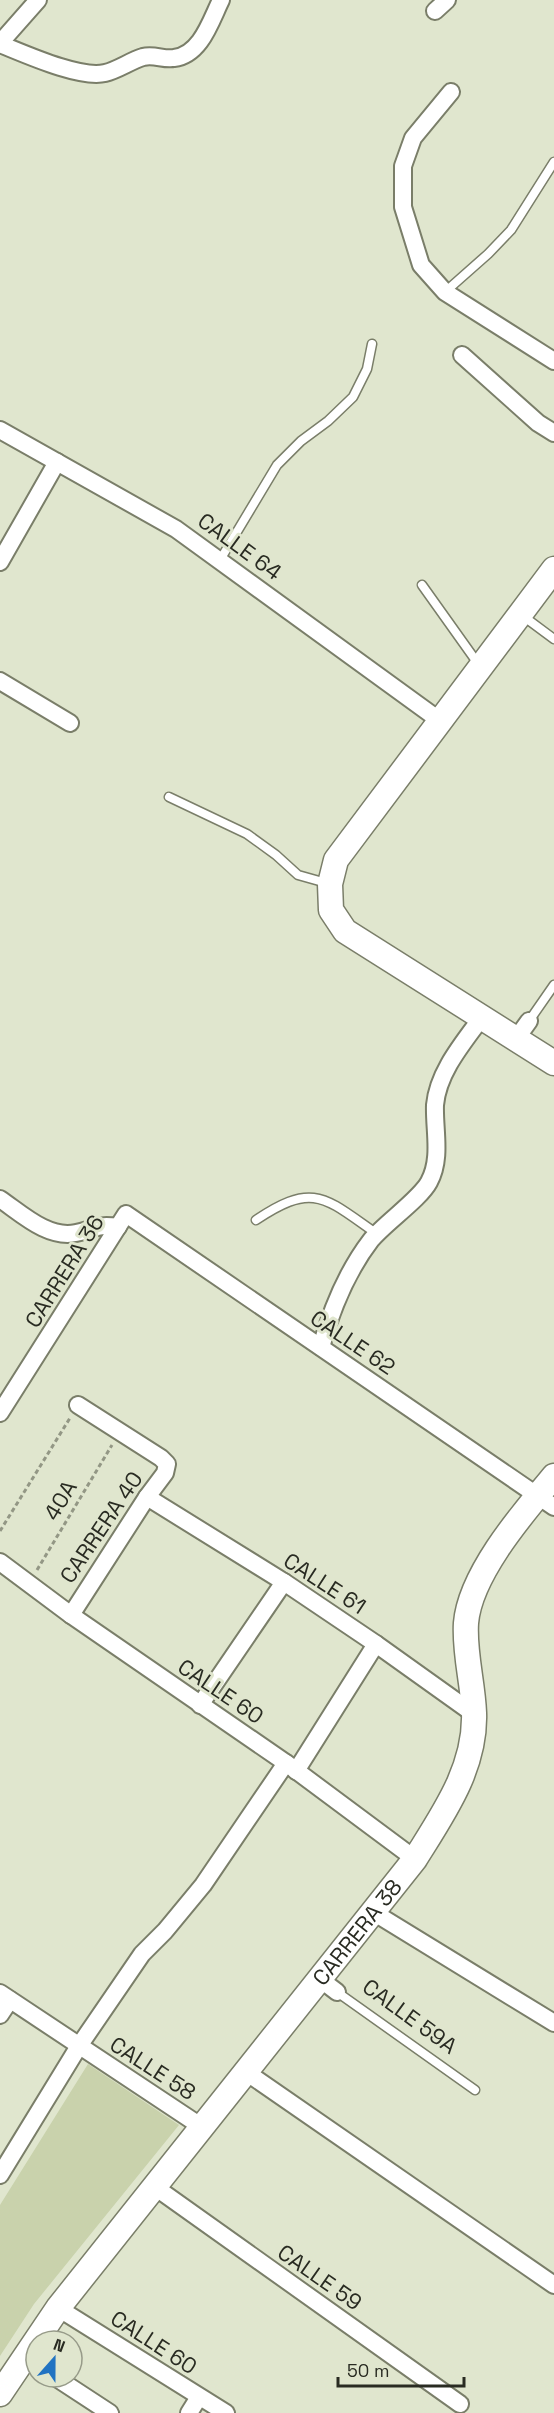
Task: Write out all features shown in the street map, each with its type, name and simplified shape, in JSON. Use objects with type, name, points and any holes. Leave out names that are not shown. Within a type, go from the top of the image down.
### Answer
[{"type":"main road","points":[[554,569],[336,860],[330,884],[331,910],[345,931],[482,1017],[523,1030],[554,1063]]},
{"type":"main road","name":"CARRERA 38","points":[[47,2329],[58,2308],[246,2072],[329,1985],[373,1912],[415,1859],[448,1806],[462,1779],[471,1750],[474,1714],[466,1622],[476,1587],[493,1554],[546,1501],[554,1476]]},
{"type":"main road","name":"CARRERA 38","points":[[0,2394],[24,2368]]},
{"type":"street","points":[[38,0],[0,44],[85,74],[104,73],[150,55],[174,58],[184,54],[197,46],[221,0]]},
{"type":"street","points":[[451,92],[413,138],[403,166],[403,207],[421,265],[445,292],[554,361]]},
{"type":"street","points":[[462,355],[538,423],[554,433]]},
{"type":"street","name":"CALLE 64","points":[[0,430],[176,529],[439,720]]},
{"type":"street","points":[[0,562],[57,462]]},
{"type":"street","points":[[0,681],[70,723]]},
{"type":"street","points":[[321,1347],[327,1324],[350,1275],[377,1235],[428,1184],[434,1169],[435,1104],[440,1080],[482,1017]]},
{"type":"street","points":[[0,1199],[39,1226],[61,1234],[78,1232],[100,1224],[122,1220]]},
{"type":"street","name":"CALLE 62","points":[[122,1220],[321,1347],[546,1501]]},
{"type":"street","name":"CARRERA 36","points":[[0,1413],[122,1220]]},
{"type":"street","points":[[75,1410],[119,1433]]},
{"type":"street","name":"CARRERA 40","points":[[70,1615],[165,1473],[167,1464],[119,1433]]},
{"type":"street","name":"CALLE 61","points":[[147,1497],[284,1582],[474,1714]]},
{"type":"street","name":"CALLE 60","points":[[0,1562],[70,1615],[291,1767],[415,1859]]},
{"type":"street","points":[[200,1705],[284,1582]]},
{"type":"street","points":[[0,2175],[80,2046],[141,1954],[165,1930],[203,1885],[291,1767],[376,1644]]},
{"type":"street","points":[[373,1912],[554,2023]]},
{"type":"street","points":[[0,2015],[5,1996],[80,2046]]},
{"type":"street","name":"CALLE 58","points":[[80,2046],[202,2127]]},
{"type":"street","points":[[246,2072],[554,2285]]},
{"type":"street","name":"CALLE 59","points":[[155,2187],[460,2404]]},
{"type":"street","name":"CALLE 60","points":[[58,2308],[226,2413]]},
{"type":"street","points":[[73,2389],[110,2413]]},
{"type":"street","points":[[189,2413],[199,2397]]},
{"type":"lane","points":[[445,292],[511,230],[554,162]]},
{"type":"lane","points":[[220,560],[277,465],[301,441],[328,421],[353,397],[367,369],[372,344]]},
{"type":"lane","points":[[422,585],[480,667]]},
{"type":"lane","points":[[520,614],[554,639]]},
{"type":"lane","points":[[170,797],[247,834],[276,855],[298,875],[330,884]]},
{"type":"lane","points":[[523,1030],[554,985]]},
{"type":"lane","points":[[256,1220],[282,1203],[302,1197],[321,1198],[338,1207],[377,1235]]},
{"type":"lane","name":"CALLE 59A","points":[[329,1985],[475,2090]]},
{"type":"path","points":[[0,1531],[75,1410]]},
{"type":"path","name":"40A","points":[[29,1584],[119,1433]]},
{"type":"green space","points":[[88,2064],[179,2125],[34,2304],[0,2356],[0,2205]]}]
